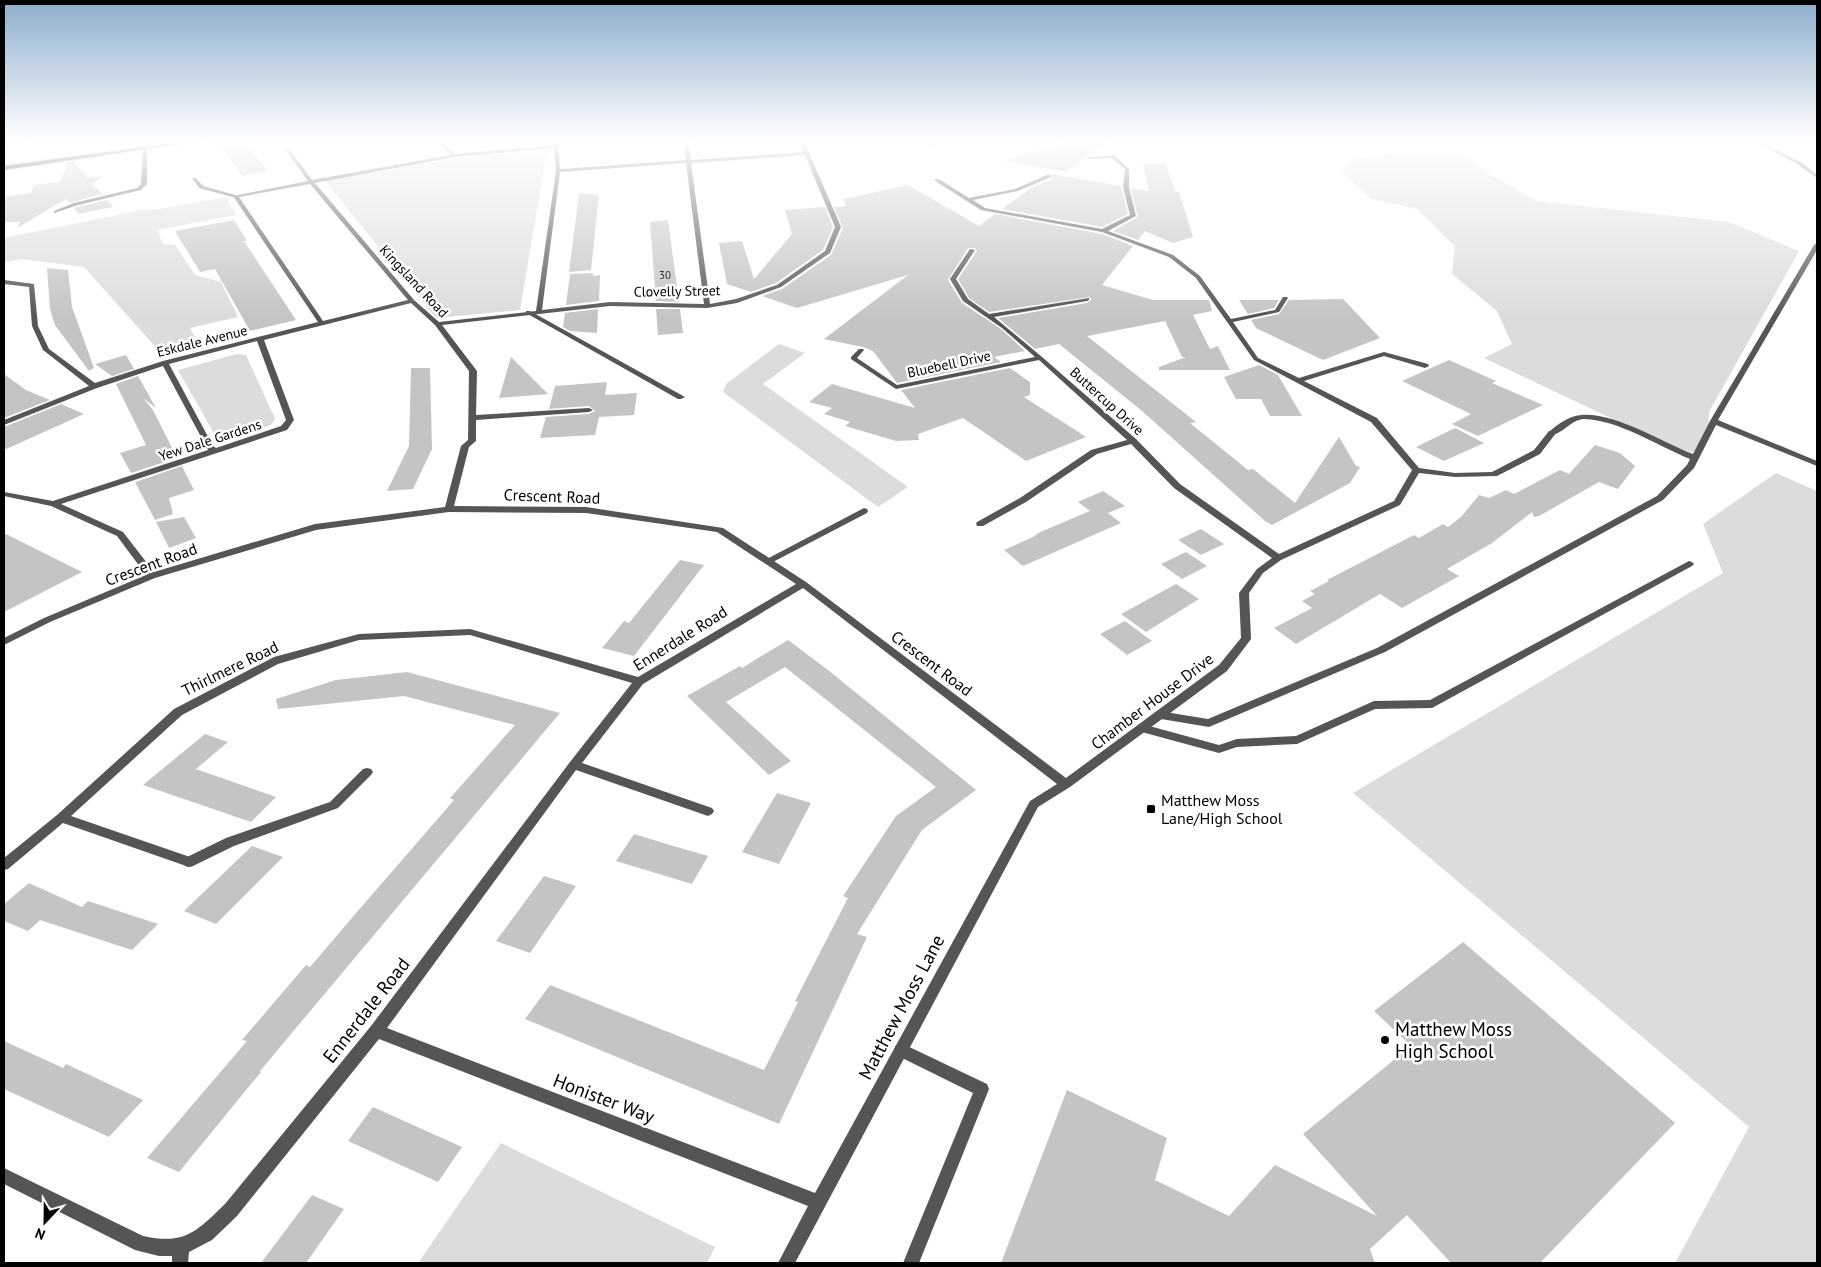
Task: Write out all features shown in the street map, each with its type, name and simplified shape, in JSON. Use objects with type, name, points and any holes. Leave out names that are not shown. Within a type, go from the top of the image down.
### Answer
[{"type":"street","points":[[56,212],[92,200]]},
{"type":"street","points":[[239,200],[322,324]]},
{"type":"street","name":"Kingsland Road","points":[[326,200],[412,302],[437,324],[473,370],[472,441],[465,446],[450,509]]},
{"type":"street","points":[[539,311],[554,200]]},
{"type":"street","points":[[694,200],[707,306]]},
{"type":"street","name":"Clovelly Street","points":[[437,324],[610,304],[707,306],[737,301],[779,286],[828,252],[838,227],[827,200]]},
{"type":"street","points":[[968,200],[983,209],[1103,231],[1171,256],[1198,277],[1256,358],[1374,420],[1416,470],[1454,475],[1494,474],[1536,452],[1552,433],[1566,422],[1582,417],[1617,425],[1695,458]]},
{"type":"street","points":[[1103,231],[1133,216],[1129,200]]},
{"type":"street","points":[[1159,715],[1209,724],[1380,650],[1660,498],[1692,466],[1714,421],[1817,245]]},
{"type":"street","name":"Buttercup Drive","points":[[972,250],[953,279],[965,300],[989,316],[1040,358],[1132,441],[1178,486],[1278,558]]},
{"type":"street","points":[[4,282],[32,284],[35,326],[46,350],[94,386]]},
{"type":"street","points":[[1230,321],[1277,312],[1285,298]]},
{"type":"street","points":[[989,316],[1087,299]]},
{"type":"street","name":"Eskdale Avenue","points":[[4,423],[94,386],[165,362],[412,302]]},
{"type":"street","points":[[528,312],[681,397]]},
{"type":"street","name":"Yew Dale Gardens","points":[[53,504],[284,428],[290,420],[260,339]]},
{"type":"street","name":"Bluebell Drive","points":[[861,350],[853,358],[896,387],[1040,358]]},
{"type":"street","points":[[1300,380],[1384,354],[1425,366]]},
{"type":"street","points":[[165,362],[210,448],[216,451]]},
{"type":"street","points":[[472,418],[589,410]]},
{"type":"street","points":[[1714,421],[1817,464]]},
{"type":"street","points":[[980,524],[1023,500],[1094,452],[1132,441]]},
{"type":"street","name":"Chamber House Drive","points":[[1066,784],[1224,668],[1246,639],[1244,593],[1260,571],[1278,558],[1397,503],[1416,470]]},
{"type":"street","points":[[4,494],[53,504],[120,534],[152,576]]},
{"type":"street","name":"Crescent Road","points":[[4,642],[47,620],[152,576],[315,527],[450,509],[586,510],[720,530],[803,584],[1066,784]]},
{"type":"street","points":[[768,561],[864,511]]},
{"type":"street","points":[[1142,728],[1219,749],[1237,744],[1297,740],[1374,705],[1432,704],[1689,564]]},
{"type":"street","name":"Ennerdale Road","points":[[180,1255],[206,1234],[230,1210],[376,1031],[574,765],[639,682],[803,584]]},
{"type":"street","name":"Thirlmere Road","points":[[4,865],[61,818],[178,712],[274,661],[359,637],[470,632],[639,682]]},
{"type":"street","points":[[574,765],[708,811]]},
{"type":"street","points":[[61,818],[189,862],[230,842],[334,806],[367,772]]},
{"type":"street","name":"Matthew Moss Lane","points":[[786,1263],[1034,804],[1066,784]]},
{"type":"street","name":"Honister Way","points":[[376,1031],[818,1202]]},
{"type":"street","points":[[901,1050],[982,1089],[911,1263]]},
{"type":"street","points":[[4,1176],[141,1244],[180,1255]]},
{"type":"shaded area","points":[[209,200],[228,200],[236,215],[157,230],[163,244],[175,245],[195,275],[221,282],[238,317],[190,328],[197,343],[161,353],[84,267],[22,259],[4,262],[4,238],[142,210],[161,209]]},
{"type":"shaded area","points":[[340,200],[539,200],[520,310],[436,318]]},
{"type":"shaded area","points":[[1376,200],[1535,200],[1729,222],[1799,251],[1709,412],[1708,433],[1693,453],[1672,447],[1484,358],[1512,344],[1497,311],[1452,274],[1455,246],[1417,209]]},
{"type":"shaded area","points":[[779,344],[805,353],[763,384],[908,487],[878,507],[723,392],[726,384]]},
{"type":"shaded area","points":[[237,354],[246,355],[275,419],[271,425],[225,439],[216,437],[178,370]]},
{"type":"shaded area","points":[[1776,473],[1817,491],[1817,1263],[1675,1263],[1749,1127],[1353,793],[1723,573],[1703,524]]},
{"type":"shaded area","points":[[501,1143],[715,1247],[707,1263],[418,1263]]},
{"type":"building","points":[[4,200],[64,200],[17,228],[20,222],[4,222]]},
{"type":"building","points":[[67,200],[80,200],[69,203]]},
{"type":"building","points":[[106,200],[113,207],[78,214],[74,208]]},
{"type":"building","points":[[578,200],[598,200],[591,270],[569,272]]},
{"type":"building","points":[[843,200],[934,200],[979,226],[995,214],[1102,234],[1133,246],[1102,285],[1153,300],[1209,300],[1212,311],[1193,315],[1210,349],[1218,346],[1230,370],[1159,370],[1159,367],[1186,357],[1182,357],[1165,321],[1087,336],[1196,422],[1190,423],[1248,470],[1253,469],[1295,503],[1339,437],[1356,466],[1360,467],[1350,483],[1272,525],[1265,521],[1142,411],[1059,344],[1035,349],[998,318],[1087,303],[1091,300],[1090,297],[989,312],[969,298],[958,279],[977,251],[975,248],[968,248],[948,280],[962,303],[1001,329],[1025,351],[994,357],[1001,362],[897,383],[873,351],[863,347],[824,339],[908,275],[797,308],[762,296],[782,289],[831,255],[843,228],[834,207],[846,206]]},
{"type":"building","points":[[1015,200],[1125,200],[1128,214],[1102,227],[1002,209]]},
{"type":"building","points":[[1134,200],[1182,200],[1193,237],[1173,243],[1145,231],[1138,240],[1113,231],[1138,217]]},
{"type":"building","points":[[825,207],[833,227],[823,250],[776,283],[751,292],[727,284],[719,243],[742,241],[754,279],[792,234],[785,210]]},
{"type":"building","points":[[234,220],[247,241],[244,241],[296,320],[250,331],[215,269],[200,272],[175,231]]},
{"type":"building","points":[[668,220],[679,302],[656,301],[650,222]]},
{"type":"building","points":[[47,268],[68,270],[72,307],[94,368],[89,371],[55,325],[50,309]]},
{"type":"building","points":[[593,273],[593,276],[600,275],[599,301],[566,305],[570,274]]},
{"type":"building","points":[[1343,299],[1380,338],[1323,360],[1256,328],[1251,320],[1279,314],[1289,300]]},
{"type":"building","points":[[1239,300],[1279,300],[1274,308],[1248,314]]},
{"type":"building","points":[[598,309],[597,333],[570,331],[563,327],[565,313]]},
{"type":"building","points":[[656,309],[680,309],[683,333],[658,335]]},
{"type":"building","points":[[126,355],[134,369],[112,376],[95,364]]},
{"type":"building","points":[[511,357],[548,394],[499,398]]},
{"type":"building","points":[[1449,360],[1496,381],[1492,383],[1543,405],[1478,436],[1452,424],[1471,414],[1402,381]]},
{"type":"building","points":[[1259,365],[1278,375],[1302,416],[1270,416],[1261,399],[1236,399],[1224,377]]},
{"type":"building","points":[[411,368],[430,368],[432,449],[413,489],[387,491],[409,446]]},
{"type":"building","points":[[1010,368],[1030,382],[1030,395],[1024,397],[1086,437],[1026,461],[963,418],[918,434],[919,440],[896,441],[845,426],[850,422],[824,414],[832,408],[809,402],[832,384],[915,408],[901,390]]},
{"type":"building","points":[[4,374],[26,390],[50,400],[4,418]]},
{"type":"building","points":[[138,376],[156,408],[143,398],[153,410],[177,458],[131,473],[120,453],[146,445],[116,384]]},
{"type":"building","points":[[607,382],[605,395],[637,393],[634,415],[599,417],[595,435],[540,438],[546,417],[589,414],[595,411],[589,406],[549,409],[555,386]]},
{"type":"building","points":[[61,404],[84,414],[4,450],[4,427]]},
{"type":"building","points":[[1455,428],[1484,443],[1444,461],[1416,447]]},
{"type":"building","points":[[1595,445],[1620,453],[1635,466],[1618,489],[1599,482],[1539,516],[1534,517],[1532,512],[1492,543],[1447,569],[1459,576],[1402,608],[1380,594],[1296,644],[1274,628],[1312,608],[1302,601],[1315,594],[1310,591],[1329,581],[1327,580],[1414,535],[1419,538],[1443,524],[1448,527],[1462,516],[1479,495],[1489,498],[1506,490],[1514,494],[1560,470],[1569,474]]},
{"type":"building","points":[[182,466],[194,490],[169,498],[173,514],[155,520],[135,482]]},
{"type":"building","points":[[1103,491],[1125,506],[1108,513],[1121,523],[1023,566],[1004,550],[1090,511],[1078,502]]},
{"type":"building","points":[[184,517],[196,538],[169,548],[156,522]]},
{"type":"building","points":[[1201,529],[1224,544],[1201,555],[1178,540]]},
{"type":"building","points":[[4,533],[82,572],[4,612]]},
{"type":"building","points":[[1186,552],[1207,566],[1182,579],[1161,564]]},
{"type":"building","points":[[680,560],[704,565],[634,656],[602,648],[624,621],[629,623]]},
{"type":"building","points":[[1176,584],[1199,599],[1146,632],[1121,614]]},
{"type":"building","points":[[1125,621],[1152,641],[1127,655],[1100,634]]},
{"type":"building","points":[[788,640],[976,790],[922,830],[857,934],[867,937],[779,1124],[525,1019],[550,985],[764,1070],[798,1002],[795,1001],[848,898],[843,896],[896,816],[936,787],[785,667],[726,702],[791,761],[769,775],[687,696],[740,666],[742,668]]},
{"type":"building","points":[[407,672],[560,713],[260,1071],[179,1172],[147,1158],[247,1041],[242,1040],[306,965],[310,967],[454,800],[450,798],[515,725],[404,696],[278,709],[276,699],[336,680]]},
{"type":"building","points":[[205,734],[228,742],[196,769],[276,797],[251,822],[143,785]]},
{"type":"building","points":[[777,793],[811,803],[779,864],[742,852]]},
{"type":"building","points":[[634,834],[708,856],[692,884],[616,861]]},
{"type":"building","points":[[252,846],[283,857],[216,924],[184,911]]},
{"type":"building","points":[[544,876],[576,886],[530,953],[496,941]]},
{"type":"building","points":[[29,883],[82,907],[88,901],[158,924],[132,950],[40,920],[28,931],[4,921],[4,904]]},
{"type":"building","points":[[1463,942],[1675,1123],[1540,1263],[1451,1263],[1407,1215],[1370,1249],[1375,1263],[1001,1263],[1067,1090],[1167,1138],[1155,1180],[1229,1216],[1275,1165],[1377,1216],[1303,1134],[1411,1046],[1374,1011]]},
{"type":"building","points":[[4,1041],[63,1068],[66,1064],[143,1100],[109,1137],[4,1089]]},
{"type":"building","points":[[373,1107],[462,1147],[438,1182],[348,1141]]},
{"type":"building","points":[[312,1195],[344,1209],[306,1263],[261,1263]]},
{"type":"place","name":"Matthew Moss Lane/High School","points":[[1151,809]]},
{"type":"place","name":"Matthew Moss High School","points":[[1385,1040]]}]
